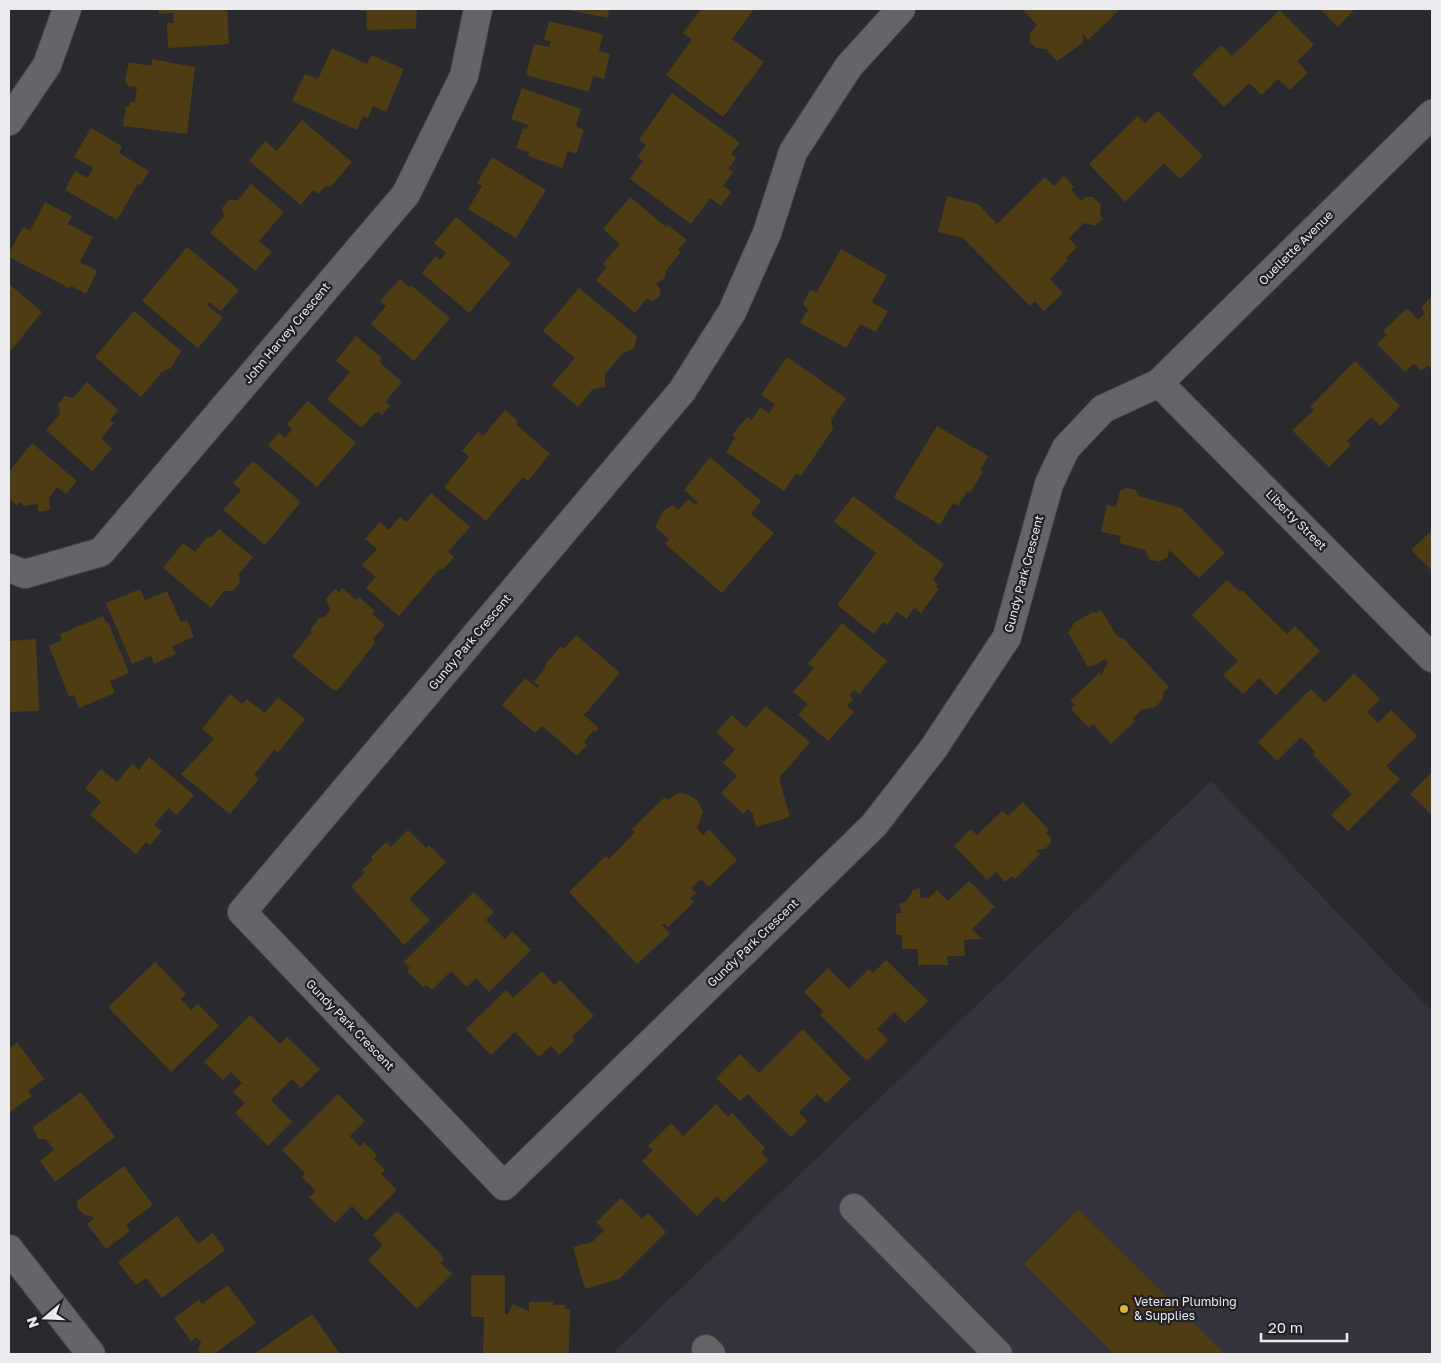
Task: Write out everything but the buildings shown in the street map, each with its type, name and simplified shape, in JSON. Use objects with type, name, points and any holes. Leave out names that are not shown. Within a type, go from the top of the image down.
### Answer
[{"type":"street","points":[[9,121],[47,65],[67,9]]},
{"type":"street","name":"John Harvey Crescent","points":[[9,568],[25,574],[101,552],[406,194],[464,76],[478,9]]},
{"type":"street","name":"Gundy Park Crescent","points":[[902,9],[849,66],[793,152],[767,233],[732,312],[682,391],[242,912],[504,1186],[874,825],[933,748],[1007,637],[1049,484],[1066,448],[1104,409],[1159,383]]},
{"type":"street","name":"Ouellette Avenue","points":[[1159,383],[1432,114]]},
{"type":"street","name":"Liberty Street","points":[[1159,383],[1432,658]]},
{"type":"street","points":[[854,1208],[998,1354]]},
{"type":"street","points":[[9,1249],[91,1354]]},
{"type":"shaded area","points":[[1211,781],[1432,1011],[1432,1354],[612,1354]]},
{"type":"place","name":"Veteran Plumbing & Supplies","points":[[1124,1309]]}]
